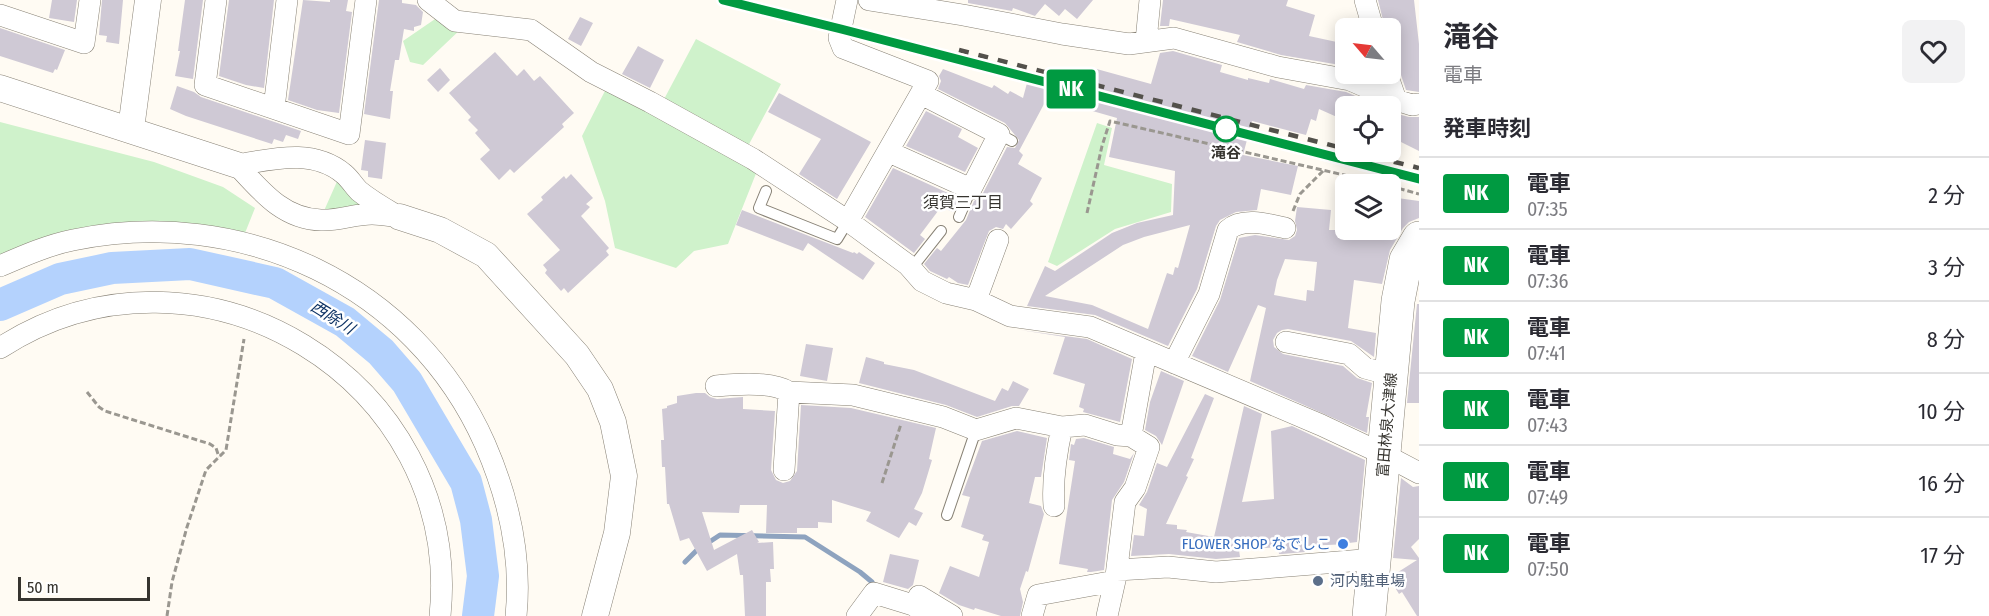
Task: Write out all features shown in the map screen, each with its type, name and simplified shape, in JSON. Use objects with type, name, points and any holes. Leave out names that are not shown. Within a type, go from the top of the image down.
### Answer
[{"type":"main road","name":"富田林泉大津線","points":[[1370,588],[1402,274],[1406,260],[1419,238]]},
{"type":"street","points":[[9,12],[84,43],[90,0]]},
{"type":"street","points":[[131,129],[148,0]]},
{"type":"street","points":[[216,0],[205,85],[349,134],[366,0]]},
{"type":"street","points":[[274,108],[287,0]]},
{"type":"street","points":[[428,0],[455,21],[531,30],[591,72],[753,159],[848,221],[911,269],[922,281],[946,293],[976,300],[1010,316],[1090,327],[1228,385],[1385,455],[1419,473]]},
{"type":"street","points":[[847,0],[838,38],[843,48],[928,81],[848,221]]},
{"type":"street","points":[[869,0],[966,7],[1062,34],[1129,44],[1173,38],[1278,67],[1350,80],[1387,96]]},
{"type":"street","points":[[1146,41],[1150,0]]},
{"type":"street","points":[[1365,0],[1370,18]]},
{"type":"street","points":[[0,88],[237,165],[292,156],[309,158],[329,165],[344,174],[359,191],[400,217]]},
{"type":"street","points":[[889,152],[971,189],[1006,137],[921,94]]},
{"type":"street","points":[[1401,102],[1412,105],[1419,104]]},
{"type":"street","points":[[237,165],[265,196],[286,211],[302,217],[321,220],[371,214],[400,217],[440,230],[486,255],[577,355],[600,389],[613,422],[624,476],[616,533],[595,616]]},
{"type":"street","points":[[1174,363],[1209,294],[1228,230],[1243,223],[1267,224],[1285,228]]},
{"type":"street","points":[[0,266],[71,240],[124,232],[185,232],[254,244],[312,266],[345,284],[399,324],[419,345],[441,369],[460,396],[478,429],[500,477],[506,498],[515,550],[518,585],[516,616]]},
{"type":"street","points":[[976,300],[998,240]]},
{"type":"street","points":[[0,348],[51,322],[97,309],[141,303],[181,303],[206,307],[253,320],[294,338],[332,365],[364,392],[396,432],[421,478],[434,519],[442,565],[440,616]]},
{"type":"street","points":[[1286,342],[1349,354],[1365,368],[1391,375]]},
{"type":"street","points":[[1131,436],[1146,352]]},
{"type":"street","points":[[716,386],[740,384],[782,388],[789,392],[853,395],[943,417],[976,430],[1016,418],[1062,427],[1085,425],[1117,435],[1131,436],[1149,447],[1135,488],[1125,502],[1116,575],[1107,616]]},
{"type":"street","points":[[784,470],[789,392]]},
{"type":"street","points":[[1046,492],[1062,427]]},
{"type":"street","points":[[1032,616],[1038,595],[1116,575],[1168,567],[1370,588]]},
{"type":"street","points":[[874,593],[905,592],[920,596],[952,616]]},
{"type":"street","points":[[856,616],[874,593]]},
{"type":"street","points":[[874,593],[913,605],[929,616]]},
{"type":"lane","points":[[959,217],[971,189]]},
{"type":"lane","points":[[766,191],[759,208],[837,239],[848,221]]},
{"type":"lane","points":[[911,269],[941,231]]},
{"type":"lane","points":[[947,515],[976,430]]},
{"type":"path","points":[[1087,213],[1110,121],[1341,174]]},
{"type":"path","points":[[1285,228],[1300,194],[1324,170]]},
{"type":"path","points":[[1401,189],[1419,194]]},
{"type":"path","points":[[167,616],[172,582],[206,470],[226,450],[245,336],[253,320]]},
{"type":"path","points":[[87,392],[105,411],[210,444],[216,448],[219,457]]},
{"type":"path","points":[[882,483],[906,407]]},
{"type":"green space","points":[[438,17],[463,27],[423,65],[410,62],[403,41]]},
{"type":"green space","points":[[696,39],[781,84],[747,148],[662,103]]},
{"type":"green space","points":[[608,85],[759,166],[728,244],[694,251],[676,268],[615,248],[605,201],[582,136]]},
{"type":"green space","points":[[0,122],[154,162],[223,187],[255,208],[245,233],[158,221],[76,232],[0,261]]},
{"type":"green space","points":[[1097,123],[1112,128],[1104,165],[1172,184],[1171,212],[1115,229],[1057,266],[1048,262]]},
{"type":"green space","points":[[339,177],[361,207],[323,213]]},
{"type":"building","points":[[52,0],[77,0],[74,22],[49,18]]},
{"type":"building","points":[[102,0],[123,0],[119,44],[106,42],[107,36],[99,35]]},
{"type":"building","points":[[185,0],[203,0],[193,79],[175,76]]},
{"type":"building","points":[[229,0],[274,0],[264,88],[219,76]]},
{"type":"building","points":[[303,0],[330,2],[330,0],[348,0],[346,11],[352,12],[339,113],[317,110],[288,100]]},
{"type":"building","points":[[379,0],[402,0],[402,3],[416,5],[423,12],[421,25],[414,27],[414,31],[404,29],[399,60],[395,60],[390,91],[393,91],[390,119],[364,114]]},
{"type":"building","points":[[968,0],[1093,0],[1077,19],[1065,9],[1059,16],[1045,4],[1035,16],[1013,8],[1012,11],[968,3]]},
{"type":"building","points":[[1163,0],[1288,0],[1286,6],[1315,15],[1309,36],[1335,42],[1335,64],[1281,55],[1237,42],[1240,35],[1170,19],[1169,26],[1160,26]]},
{"type":"building","points":[[1378,0],[1414,0],[1419,44],[1419,92],[1406,90],[1401,75],[1401,18],[1382,18]]},
{"type":"building","points":[[580,17],[593,23],[581,46],[568,39]]},
{"type":"building","points":[[0,28],[65,50],[57,70],[55,69],[53,73],[0,56]]},
{"type":"building","points":[[638,46],[664,60],[650,88],[622,74]]},
{"type":"building","points":[[1173,51],[1222,65],[1220,72],[1248,80],[1248,78],[1269,83],[1270,79],[1304,89],[1306,85],[1346,92],[1355,96],[1335,96],[1335,116],[1319,109],[1316,121],[1311,119],[1306,135],[1252,121],[1243,155],[1298,166],[1291,195],[1261,189],[1257,210],[1236,212],[1220,220],[1216,226],[1197,289],[1168,346],[1095,315],[1027,306],[1045,266],[1055,271],[1112,233],[1137,223],[1173,215],[1175,171],[1109,157],[1117,118],[1082,108],[1093,68],[1151,84],[1160,53]],"holes":[[[1190,225],[1178,268],[1175,267],[1173,275],[1167,273],[1148,329],[1092,305],[1045,296],[1123,245]]]},
{"type":"building","points":[[495,52],[517,76],[524,69],[534,81],[540,76],[574,113],[562,124],[564,127],[514,173],[510,169],[499,180],[480,159],[490,150],[475,133],[478,130],[468,120],[471,117],[449,93]]},
{"type":"building","points":[[440,68],[450,80],[438,92],[427,80]]},
{"type":"building","points":[[943,69],[992,88],[994,85],[1008,94],[1010,91],[1023,98],[1027,83],[1052,89],[1019,151],[1023,155],[1018,164],[1042,178],[1030,201],[1033,204],[1011,229],[1006,224],[1003,229],[996,227],[989,231],[968,285],[930,271],[924,264],[937,248],[941,251],[966,220],[974,201],[982,195],[1007,147],[1015,148],[1019,140],[1005,123],[938,89],[941,81],[939,76]]},
{"type":"building","points":[[177,86],[201,97],[301,131],[298,139],[286,135],[283,142],[274,139],[272,144],[170,109]]},
{"type":"building","points":[[779,93],[871,142],[837,199],[799,174],[821,139],[768,112]]},
{"type":"building","points":[[926,111],[962,129],[958,137],[978,148],[965,172],[906,146]]},
{"type":"building","points":[[1401,115],[1419,117],[1419,151],[1401,142]]},
{"type":"building","points":[[365,140],[386,143],[382,179],[368,177],[368,171],[361,170]]},
{"type":"building","points":[[893,168],[959,198],[953,212],[941,207],[920,235],[925,239],[914,253],[865,217]]},
{"type":"building","points":[[571,174],[593,198],[586,204],[590,207],[581,216],[609,248],[606,251],[609,255],[568,293],[564,288],[561,291],[545,273],[547,270],[543,265],[560,250],[527,214],[543,200],[541,197],[564,176],[566,179]]},
{"type":"building","points":[[1401,199],[1419,201],[1419,218],[1409,222],[1401,231]]},
{"type":"building","points":[[1297,207],[1331,210],[1329,230],[1335,230],[1335,240],[1396,240],[1390,250],[1382,284],[1354,280],[1348,328],[1376,333],[1374,357],[1351,341],[1288,329],[1277,333],[1273,340],[1274,347],[1283,354],[1343,366],[1357,378],[1372,383],[1366,417],[1369,417],[1367,433],[1250,381],[1266,308],[1258,305],[1228,372],[1192,356],[1220,300],[1239,238],[1255,235],[1289,240],[1295,236],[1297,230],[1295,221]],"holes":[[[1285,259],[1317,262],[1314,291],[1307,290],[1306,301],[1274,295]]]},
{"type":"building","points":[[742,210],[853,253],[859,252],[875,263],[863,280],[808,243],[803,251],[736,225]]},
{"type":"building","points":[[1417,304],[1419,304],[1419,403],[1407,403]]},
{"type":"building","points":[[1020,330],[1087,339],[1132,359],[1120,422],[1083,412],[1084,409],[1079,407],[1085,384],[1053,374],[1065,337]]},
{"type":"building","points":[[806,344],[833,348],[827,381],[800,376]]},
{"type":"building","points":[[866,357],[884,362],[884,364],[914,370],[995,401],[1002,388],[1008,391],[1013,381],[1029,389],[1019,406],[977,417],[946,405],[859,383]]},
{"type":"building","points":[[1161,371],[1184,381],[1162,445],[1156,436],[1145,430],[1150,402]]},
{"type":"building","points":[[705,393],[717,399],[743,397],[743,409],[775,411],[771,470],[776,480],[783,483],[790,481],[797,471],[801,405],[851,408],[936,428],[929,459],[932,460],[922,493],[914,509],[923,513],[916,526],[909,522],[899,538],[866,521],[871,512],[832,500],[832,523],[818,522],[818,528],[797,528],[797,533],[766,533],[767,505],[740,505],[739,513],[702,512],[714,550],[752,530],[759,542],[757,543],[773,542],[774,569],[770,569],[771,582],[766,582],[766,616],[745,616],[743,575],[740,575],[737,554],[707,571],[689,538],[680,541],[669,504],[667,504],[665,467],[662,467],[661,440],[664,440],[662,409],[677,403],[677,396]]},
{"type":"building","points":[[1205,394],[1214,398],[1191,458],[1194,459],[1186,476],[1188,477],[1166,524],[1177,525],[1177,529],[1187,530],[1186,532],[1214,537],[1244,406],[1262,414],[1242,502],[1274,499],[1271,431],[1292,426],[1365,460],[1357,542],[1305,546],[1305,552],[1282,554],[1279,554],[1278,547],[1239,550],[1240,557],[1216,559],[1169,554],[1131,556],[1134,535],[1144,536],[1147,509],[1139,505],[1147,492],[1157,463],[1167,467]]},
{"type":"building","points":[[1017,431],[1047,438],[1041,477],[1035,477],[1029,503],[1041,506],[1044,514],[1028,572],[1026,571],[1020,589],[1023,602],[1020,616],[1001,616],[959,605],[939,593],[950,566],[979,577],[989,542],[982,540],[984,535],[961,527],[970,497],[962,495],[982,441]]},
{"type":"building","points":[[1084,438],[1114,447],[1113,454],[1130,459],[1134,453],[1124,482],[1112,500],[1104,570],[1091,572],[1087,572],[1088,569],[1059,564],[1075,461],[1069,460],[1071,444],[1074,445],[1076,439]]},
{"type":"building","points":[[1401,478],[1413,487],[1419,486],[1419,539],[1411,547],[1419,558],[1419,616],[1402,592],[1399,594],[1391,581],[1396,577],[1395,574],[1417,560],[1393,558]]},
{"type":"building","points":[[890,554],[919,560],[913,585],[908,589],[883,582]]},
{"type":"waterway","name":"西除川","points":[[0,305],[60,279],[112,268],[190,264],[275,283],[345,322],[381,352],[407,382],[466,482],[476,520],[483,576],[478,616]]},
{"type":"waterway","points":[[685,562],[697,550],[720,535],[805,537],[872,582]]},
{"type":"railway","points":[[723,0],[1419,179]]},
{"type":"railway","points":[[959,50],[1335,146]]},
{"type":"railway","points":[[1395,162],[1419,168]]},
{"type":"train","name":"NK","points":[[723,0],[1419,179]]},
{"type":"place","name":"滝谷","points":[[1226,129]]},
{"type":"place","name":"FLOWER SHOP なでしこ","points":[[1343,544]]},
{"type":"place","name":"河内駐車場","points":[[1318,581]]},
{"type":"district","name":"須賀三丁目","points":[[963,202]]}]
